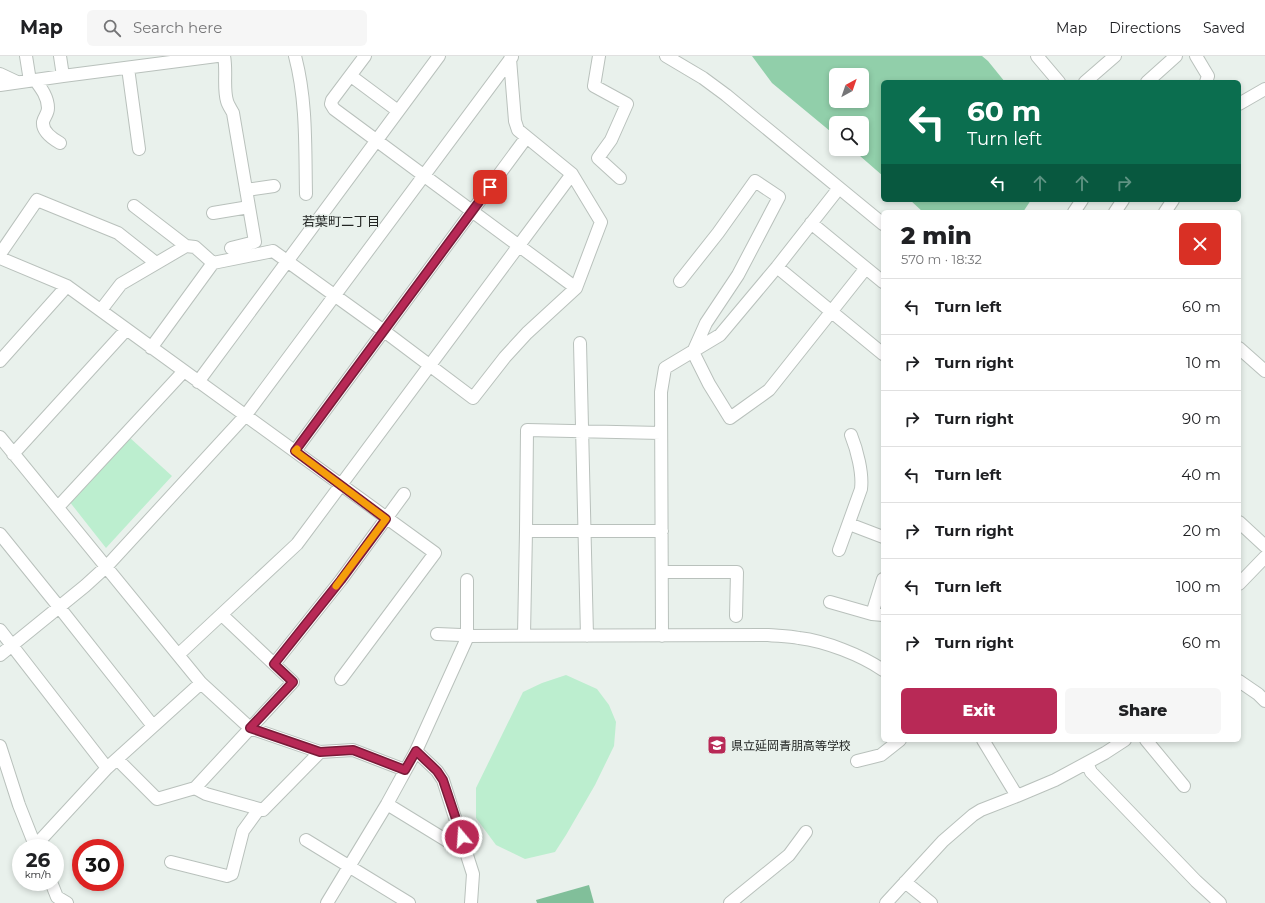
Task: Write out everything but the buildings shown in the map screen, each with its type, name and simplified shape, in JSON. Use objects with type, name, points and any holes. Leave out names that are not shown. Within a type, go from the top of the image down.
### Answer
[{"type":"street","points":[[26,56],[32,80],[47,101],[48,110],[43,122],[44,128],[47,134],[60,143]]},
{"type":"street","points":[[60,56],[63,76]]},
{"type":"street","points":[[0,85],[128,68],[159,60],[218,56]]},
{"type":"street","points":[[224,56],[226,65],[227,103],[233,113],[254,242],[231,248]]},
{"type":"street","points":[[295,56],[299,72],[303,108],[306,194]]},
{"type":"street","points":[[365,56],[332,100],[331,104],[334,109],[576,288]]},
{"type":"street","points":[[198,382],[439,56]]},
{"type":"street","points":[[599,56],[594,86],[627,104],[611,140],[598,158],[620,178]]},
{"type":"street","points":[[666,56],[703,78],[726,95],[881,222]]},
{"type":"street","points":[[1037,56],[1057,80]]},
{"type":"street","points":[[1086,80],[1115,56]]},
{"type":"street","points":[[1149,80],[1176,56]]},
{"type":"street","points":[[1196,56],[1208,76],[1207,80]]},
{"type":"street","points":[[151,348],[214,263],[273,251],[384,330],[474,398],[505,357],[527,333],[576,288],[601,222],[572,174],[518,130],[515,121],[511,58]]},
{"type":"street","points":[[0,655],[85,586],[106,566],[245,416],[511,58]]},
{"type":"street","points":[[128,68],[139,149]]},
{"type":"street","points":[[0,74],[17,82]]},
{"type":"street","points":[[355,79],[398,111]]},
{"type":"street","points":[[1241,103],[1265,89]]},
{"type":"street","points":[[295,451],[526,138]]},
{"type":"street","points":[[178,655],[297,544],[572,174]]},
{"type":"street","points":[[680,280],[718,234],[755,181],[779,197],[738,275],[706,323],[693,352]]},
{"type":"street","points":[[246,190],[274,186]]},
{"type":"street","points":[[662,636],[661,392],[665,368],[720,335],[777,267],[839,188]]},
{"type":"street","points":[[0,254],[37,200],[118,233],[156,263]]},
{"type":"street","points":[[134,206],[186,246],[195,247],[214,263]]},
{"type":"street","points":[[213,213],[249,207]]},
{"type":"street","points":[[811,223],[881,280]]},
{"type":"street","points":[[101,310],[121,284],[186,246]]},
{"type":"street","points":[[0,258],[67,286],[295,451],[386,519],[435,553],[341,679]]},
{"type":"street","points":[[777,267],[881,352]]},
{"type":"street","points":[[693,352],[709,384],[730,418],[769,390],[866,268]]},
{"type":"street","points":[[0,361],[67,286]]},
{"type":"street","points":[[14,454],[126,330]]},
{"type":"street","points":[[580,343],[587,636]]},
{"type":"street","points":[[1241,350],[1265,371]]},
{"type":"street","points":[[58,507],[184,371]]},
{"type":"street","points":[[524,635],[527,430],[661,433]]},
{"type":"street","points":[[839,550],[861,489],[862,482],[857,449],[851,435]]},
{"type":"street","points":[[0,438],[201,683],[250,728],[320,752],[353,750],[405,770]]},
{"type":"street","points":[[274,664],[341,580],[404,494]]},
{"type":"street","points":[[849,524],[881,536]]},
{"type":"street","points":[[1241,524],[1265,546]]},
{"type":"street","points":[[526,531],[662,531]]},
{"type":"street","points":[[0,534],[153,726]]},
{"type":"street","points":[[1241,582],[1265,557]]},
{"type":"street","points":[[662,572],[737,572],[736,616]]},
{"type":"street","points":[[327,903],[387,804],[416,751],[468,636],[467,580]]},
{"type":"street","points":[[830,602],[877,615],[881,591]]},
{"type":"street","points":[[117,759],[157,799],[195,788],[293,682],[222,615]]},
{"type":"street","points":[[0,630],[107,768]]},
{"type":"street","points":[[437,634],[461,634],[468,636],[768,635],[800,638],[825,644],[844,651],[881,669]]},
{"type":"street","points":[[1241,682],[1258,694],[1265,701]]},
{"type":"street","points":[[42,839],[107,768],[201,683]]},
{"type":"street","points":[[857,761],[881,755],[897,742]]},
{"type":"street","points":[[983,742],[1017,796]]},
{"type":"street","points":[[886,903],[943,841],[973,815],[981,810],[1055,780],[1122,742]]},
{"type":"street","points":[[1148,742],[1184,786]]},
{"type":"street","points":[[0,746],[19,805],[32,839]]},
{"type":"street","points":[[416,751],[437,771],[443,780],[462,837],[472,874],[471,903]]},
{"type":"street","points":[[195,788],[206,794],[263,810],[320,752]]},
{"type":"street","points":[[1087,763],[1091,772],[1196,881],[1220,903]]},
{"type":"street","points":[[387,804],[449,842],[462,837]]},
{"type":"street","points":[[171,862],[228,876],[232,874],[243,831],[258,809]]},
{"type":"street","points":[[730,903],[789,855],[806,832]]},
{"type":"street","points":[[306,840],[409,903]]},
{"type":"street","points":[[905,882],[931,903]]},
{"type":"street","points":[[55,891],[57,897],[67,903]]},
{"type":"shaded area","points":[[752,56],[982,56],[988,61],[1003,80],[881,80],[881,174],[860,156],[869,156],[869,116],[829,116],[829,130],[772,83]]},
{"type":"shaded area","points":[[912,202],[1030,202],[1024,210],[921,210]]},
{"type":"shaded area","points":[[129,437],[172,476],[106,548],[69,501]]},
{"type":"shaded area","points":[[566,675],[597,689],[609,705],[616,722],[614,746],[595,785],[555,852],[525,859],[496,845],[476,818],[476,788],[523,692],[542,683]]},
{"type":"shaded area","points":[[589,885],[594,903],[537,903],[536,900]]},
{"type":"slow traffic","points":[[297,449],[295,451],[386,519],[336,586]]},
{"type":"place","name":"県立延岡青朋高等学校","points":[[717,745]]},
{"type":"district","name":"若葉町二丁目","points":[[341,221]]},
{"type":"route","points":[[462,837],[443,780],[430,763],[416,751],[405,770],[353,750],[320,752],[250,728],[293,682],[274,664],[341,580],[386,519],[295,451],[490,187]]}]
